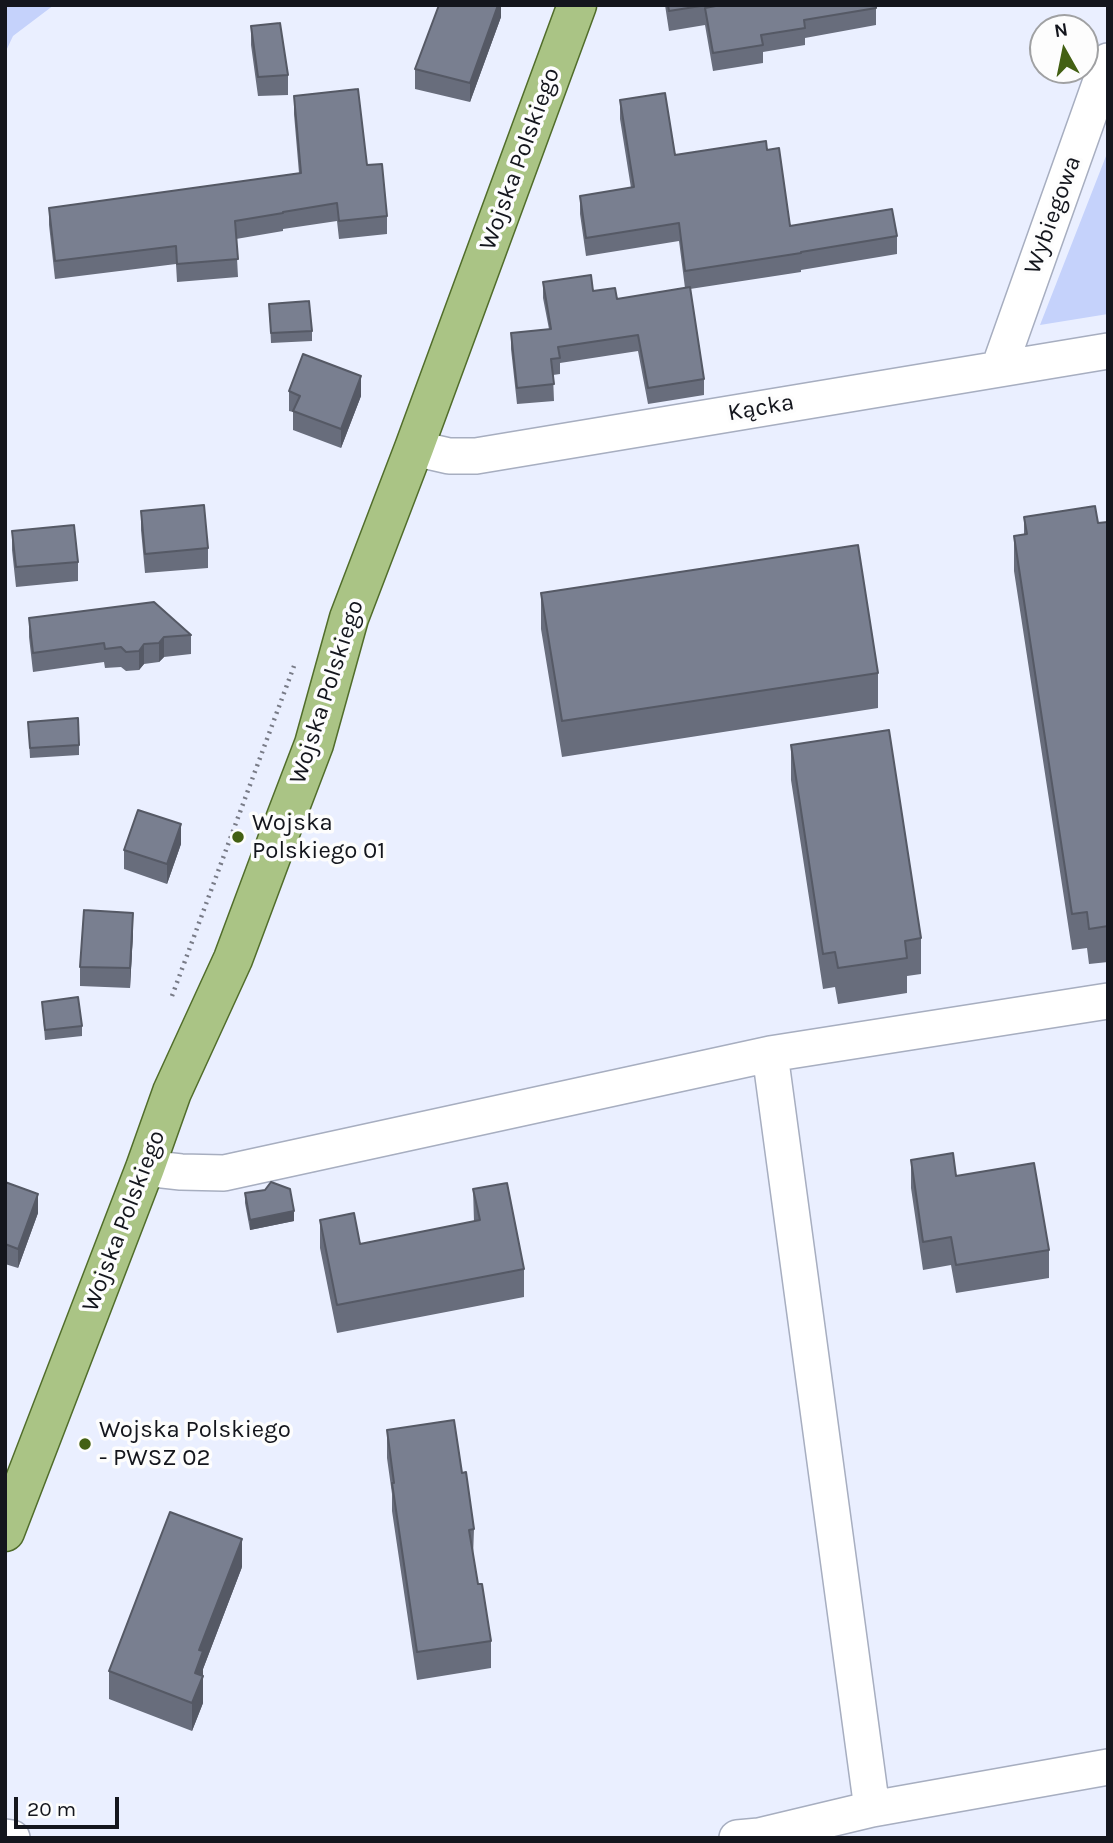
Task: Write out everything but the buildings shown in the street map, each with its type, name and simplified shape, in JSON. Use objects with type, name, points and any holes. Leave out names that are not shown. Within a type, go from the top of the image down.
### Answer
[{"type":"main road","name":"Wojska Polskiego","points":[[5,1532],[172,1092],[233,959],[314,744],[349,618],[577,5]]},
{"type":"street","name":"Wybiegowa","points":[[999,368],[1098,114],[1108,61]]},
{"type":"street","name":"Kącka","points":[[414,448],[449,456],[476,456],[1108,351]]},
{"type":"street","points":[[145,1168],[224,1173],[770,1054],[1108,1001]]},
{"type":"street","points":[[770,1054],[872,1809]]},
{"type":"street","points":[[737,1838],[759,1836],[872,1809],[1108,1768]]},
{"type":"street","points":[[5,1837],[12,1838]]},
{"type":"path","points":[[169,1003],[295,664]]},
{"type":"shaded area","points":[[5,5],[54,5],[13,36],[5,53]]},
{"type":"shaded area","points":[[1108,151],[1108,314],[1040,325]]},
{"type":"place","name":"Wojska Polskiego 01","points":[[238,837]]},
{"type":"place","name":"Wojska Polskiego - PWSZ 02","points":[[85,1444]]}]
